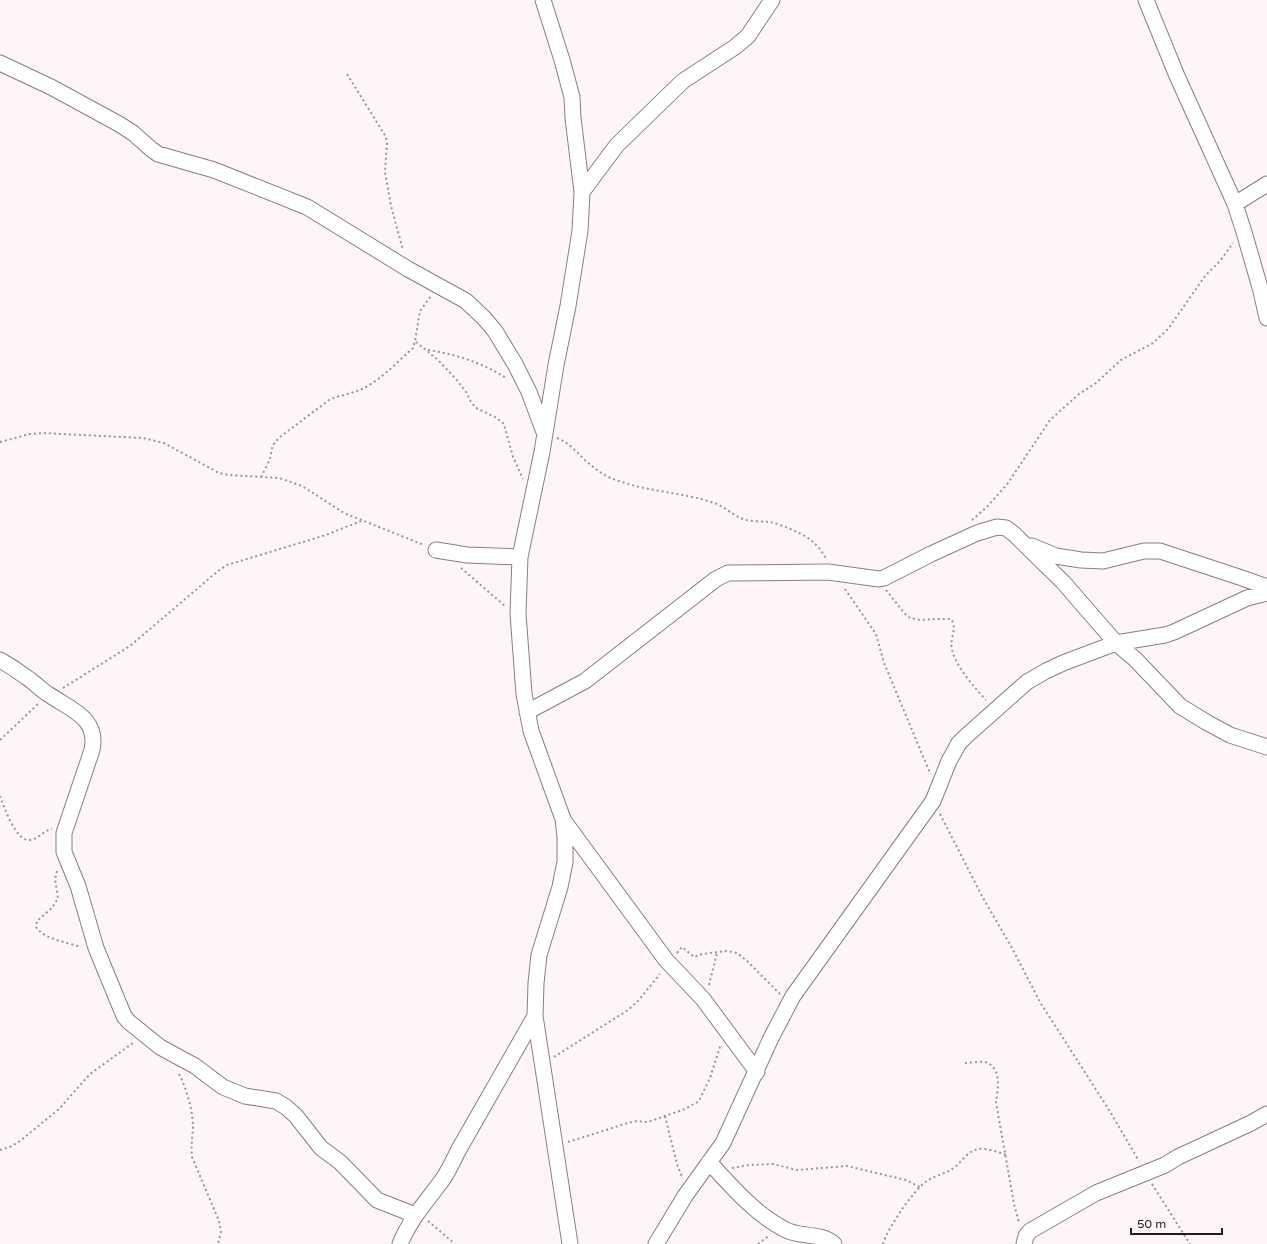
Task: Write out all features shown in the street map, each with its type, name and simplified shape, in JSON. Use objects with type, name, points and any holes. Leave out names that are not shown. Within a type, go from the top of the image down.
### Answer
[{"type":"street","points":[[543,0],[572,97],[573,118],[582,192],[580,231],[542,452],[520,557],[518,614],[524,694],[527,712],[533,737],[562,819],[565,837],[565,862],[560,888],[539,955],[536,983],[536,1016],[570,1244]]},
{"type":"street","points":[[582,192],[617,145],[683,81],[735,47],[748,36],[772,0]]},
{"type":"street","points":[[1146,0],[1177,76],[1234,204],[1261,291],[1267,318]]},
{"type":"street","points":[[0,63],[50,87],[119,124],[134,134],[154,152],[214,170],[307,207],[408,269],[466,301],[495,331],[515,364],[529,392],[545,433]]},
{"type":"street","points":[[1234,204],[1267,184]]},
{"type":"street","points":[[527,712],[585,682],[723,575],[736,573],[834,572],[879,579],[884,578],[930,554],[977,533],[997,527],[1006,528],[1023,542],[1063,582],[1116,643],[1135,659],[1180,706],[1230,735],[1267,748]]},
{"type":"street","points":[[1023,542],[1056,556],[1082,560],[1103,561],[1144,551],[1160,551],[1267,587]]},
{"type":"street","points":[[436,550],[468,555],[520,557]]},
{"type":"street","points":[[656,1244],[687,1192],[713,1167],[771,1038],[789,1003],[936,796],[949,761],[959,743],[1028,682],[1046,671],[1116,643],[1165,635],[1247,598],[1267,593]]},
{"type":"street","points":[[0,660],[27,677],[48,694],[76,712],[84,719],[94,736],[92,750],[64,833],[64,852],[78,886],[98,952],[120,1009],[129,1022],[160,1047],[195,1066],[224,1087],[245,1096],[276,1101],[286,1107],[296,1116],[321,1148],[340,1162],[377,1200],[415,1215]]},
{"type":"street","points":[[562,819],[668,962],[703,999],[757,1072]]},
{"type":"street","points":[[400,1244],[415,1215],[446,1173],[536,1016]]},
{"type":"street","points":[[1024,1243],[1030,1231],[1096,1194],[1165,1165],[1178,1157],[1267,1114]]},
{"type":"street","points":[[713,1167],[756,1210],[784,1229],[822,1238],[834,1244]]},
{"type":"path","points":[[347,74],[386,137],[385,172],[391,206],[408,269]]},
{"type":"path","points":[[968,523],[988,506],[1008,483],[1050,420],[1079,394],[1104,376],[1121,360],[1153,343],[1168,329],[1205,276],[1220,261],[1243,229]]},
{"type":"path","points":[[261,477],[270,458],[273,444],[280,437],[329,400],[361,390],[372,383],[413,348],[420,312],[439,286]]},
{"type":"path","points":[[415,341],[438,360],[456,379],[466,392],[470,402],[476,408],[497,418],[504,424],[513,457],[523,479]]},
{"type":"path","points":[[426,350],[440,352],[493,369],[511,381]]},
{"type":"path","points":[[0,442],[30,434],[43,433],[143,438],[170,446],[219,473],[278,478],[302,486],[344,513],[436,550]]},
{"type":"path","points":[[545,433],[562,440],[574,449],[592,467],[615,480],[645,490],[696,498],[716,503],[744,519],[773,523],[805,535],[823,552],[834,572],[876,634],[891,682],[904,708],[936,796],[958,848],[983,898],[1012,948],[1040,1002],[1118,1123],[1154,1187],[1190,1244]]},
{"type":"path","points":[[0,740],[48,694],[67,686],[130,646],[227,565],[326,535],[361,521]]},
{"type":"path","points":[[456,564],[501,603],[518,614]]},
{"type":"path","points":[[879,579],[892,598],[910,618],[920,620],[939,618],[951,619],[954,626],[951,648],[955,659],[970,682],[995,710]]},
{"type":"path","points":[[0,796],[14,827],[21,837],[26,840],[32,840],[52,829],[64,833]]},
{"type":"path","points":[[57,868],[55,879],[58,898],[52,908],[37,921],[36,927],[39,932],[48,936],[98,952]]},
{"type":"path","points":[[543,1064],[628,1010],[651,986],[668,962],[682,947],[694,957],[702,954],[727,951],[737,953],[789,1003]]},
{"type":"path","points":[[703,999],[717,953]]},
{"type":"path","points":[[0,1150],[10,1147],[20,1141],[59,1109],[90,1074],[132,1044],[139,1031]]},
{"type":"path","points":[[555,1146],[628,1123],[637,1121],[648,1122],[693,1106],[699,1101],[710,1078],[720,1046],[727,1032]]},
{"type":"path","points":[[965,1063],[984,1062],[991,1065],[995,1069],[999,1084],[996,1102],[1014,1204],[1024,1243]]},
{"type":"path","points":[[176,1068],[187,1094],[191,1112],[193,1127],[191,1150],[192,1157],[219,1221],[221,1232],[218,1244]]},
{"type":"path","points":[[665,1116],[677,1164],[687,1192]]},
{"type":"path","points":[[883,1244],[884,1239],[895,1221],[920,1187],[926,1182],[954,1168],[968,1154],[976,1150],[982,1149],[1006,1155]]},
{"type":"path","points":[[713,1167],[773,1164],[797,1170],[847,1166],[906,1180],[920,1187]]},
{"type":"path","points":[[415,1215],[424,1218],[431,1223],[455,1244]]}]
